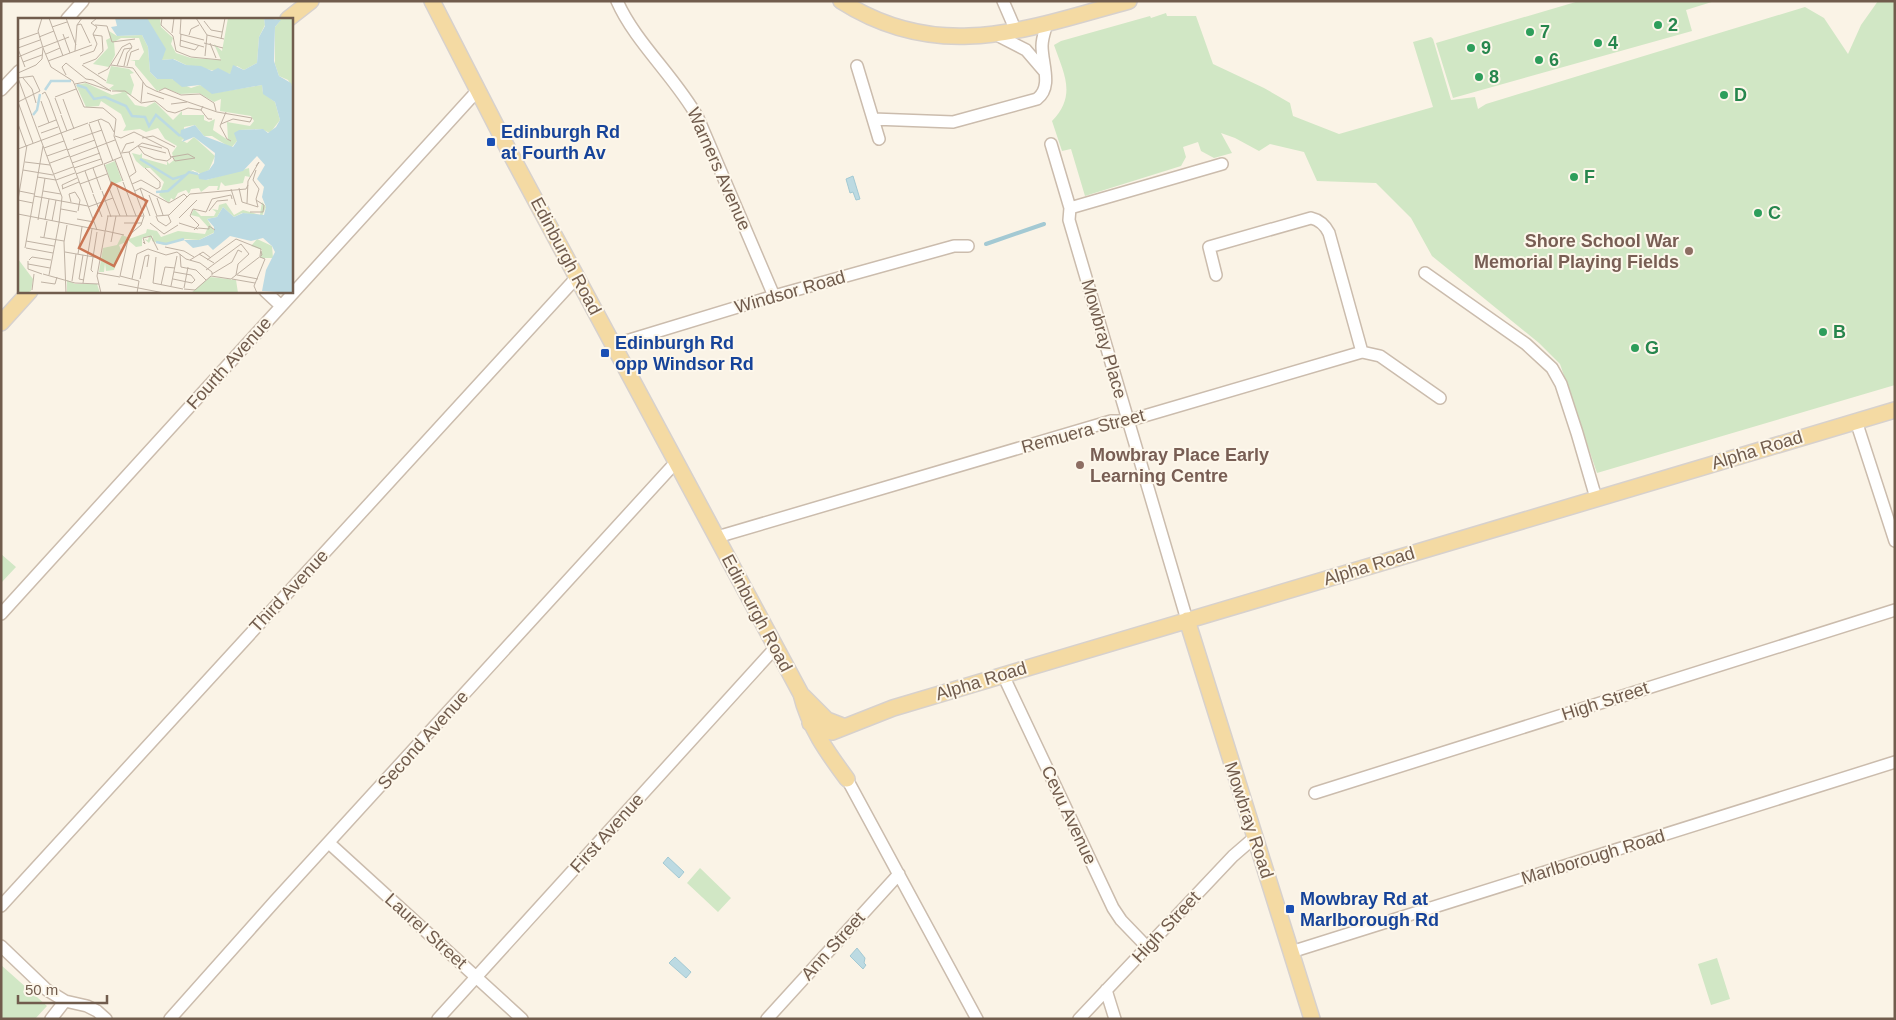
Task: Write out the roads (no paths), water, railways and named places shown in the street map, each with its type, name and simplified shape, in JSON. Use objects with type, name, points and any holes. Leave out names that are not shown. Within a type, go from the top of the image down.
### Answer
[{"type":"main road","points":[[283,18],[294,1]]},
{"type":"main road","points":[[289,18],[312,1]]},
{"type":"main road","name":"Edinburgh Road","points":[[432,1],[576,277],[776,648],[806,700],[810,723],[819,741],[847,779]]},
{"type":"main road","points":[[841,1],[875,19],[911,31],[949,37],[997,35],[1129,1]]},
{"type":"main road","points":[[1,323],[29,292]]},
{"type":"main road","name":"Alpha Road","points":[[824,731],[832,732],[893,708],[1895,410]]},
{"type":"main road","name":"Mowbray Road","points":[[1187,620],[1312,1019]]},
{"type":"main road","points":[[806,700],[827,720],[845,727],[838,734],[836,740],[838,757]]},
{"type":"main road","points":[[806,700],[838,757],[847,779]]},
{"type":"main road","points":[[810,723],[824,731]]},
{"type":"street","points":[[68,18],[83,1]]},
{"type":"street","name":"Warners Avenue","points":[[617,1],[630,24],[689,101],[774,296]]},
{"type":"street","points":[[1003,1],[1016,30]]},
{"type":"street","points":[[873,120],[944,122],[1030,101],[1042,94],[1046,88],[1042,47],[1047,23]]},
{"type":"street","points":[[997,35],[1026,50],[1044,71]]},
{"type":"street","points":[[857,66],[879,140]]},
{"type":"street","points":[[1,90],[18,72]]},
{"type":"street","name":"Fourth Avenue","points":[[1,614],[478,90]]},
{"type":"street","name":"Mowbray Place","points":[[1051,144],[1070,208],[1069,220],[1187,620]]},
{"type":"street","points":[[1070,208],[1222,164]]},
{"type":"street","points":[[1216,275],[1209,248],[1310,218],[1316,219],[1326,227],[1329,234],[1362,352],[1380,356],[1440,398]]},
{"type":"street","name":"Windsor Road","points":[[613,345],[774,296],[954,246],[968,246]]},
{"type":"street","points":[[1425,273],[1526,344],[1552,368],[1560,384],[1577,433],[1596,498]]},
{"type":"street","name":"Third Avenue","points":[[1,906],[576,277]]},
{"type":"street","points":[[265,292],[281,306]]},
{"type":"street","name":"Remuera Street","points":[[717,537],[1111,421],[1127,421],[1362,352]]},
{"type":"street","points":[[1856,421],[1895,542]]},
{"type":"street","name":"Second Avenue","points":[[170,1019],[676,462]]},
{"type":"street","name":"High Street","points":[[1315,793],[1895,610]]},
{"type":"street","name":"First Avenue","points":[[438,1019],[776,648]]},
{"type":"street","name":"Cevu Avenue","points":[[1003,675],[1113,908],[1121,920],[1147,947]]},
{"type":"street","name":"Marlborough Road","points":[[1291,952],[1895,762]]},
{"type":"street","points":[[847,779],[977,1019]]},
{"type":"street","name":"High Street","points":[[1079,1019],[1233,856],[1255,837]]},
{"type":"street","name":"Laurel Street","points":[[329,843],[522,1019]]},
{"type":"street","name":"Ann Street","points":[[767,1019],[899,874]]},
{"type":"street","points":[[1,946],[47,990],[65,1001],[87,1006],[97,1011],[106,1019]]},
{"type":"street","points":[[1106,990],[1115,1019]]},
{"type":"street","points":[[51,1019],[65,1001]]},
{"type":"water","points":[[853,176],[860,199],[856,200],[853,192],[850,193],[846,179]]},
{"type":"water","points":[[668,857],[684,872],[679,878],[663,863]]},
{"type":"water","points":[[857,948],[865,958],[864,963],[866,965],[863,969],[850,956]]},
{"type":"water","points":[[675,957],[691,972],[686,978],[669,963]]},
{"type":"waterway","points":[[986,244],[1044,224]]},
{"type":"place","name":"2","points":[[1658,25]]},
{"type":"place","name":"7","points":[[1530,32]]},
{"type":"place","name":"4","points":[[1598,43]]},
{"type":"place","name":"9","points":[[1471,48]]},
{"type":"place","name":"6","points":[[1539,60]]},
{"type":"place","name":"8","points":[[1479,77]]},
{"type":"place","name":"D","points":[[1724,95]]},
{"type":"place","name":"Edinburgh Rd at Fourth Av","points":[[491,142]]},
{"type":"place","name":"F","points":[[1574,177]]},
{"type":"place","name":"C","points":[[1758,213]]},
{"type":"place","name":"Shore School War Memorial Playing Fields","points":[[1689,251]]},
{"type":"place","name":"B","points":[[1823,332]]},
{"type":"place","name":"G","points":[[1635,348]]},
{"type":"place","name":"Edinburgh Rd opp Windsor Rd","points":[[605,353]]},
{"type":"place","name":"Mowbray Place Early Learning Centre","points":[[1080,465]]},
{"type":"place","name":"Mowbray Rd at Marlborough Rd","points":[[1290,909]]}]
